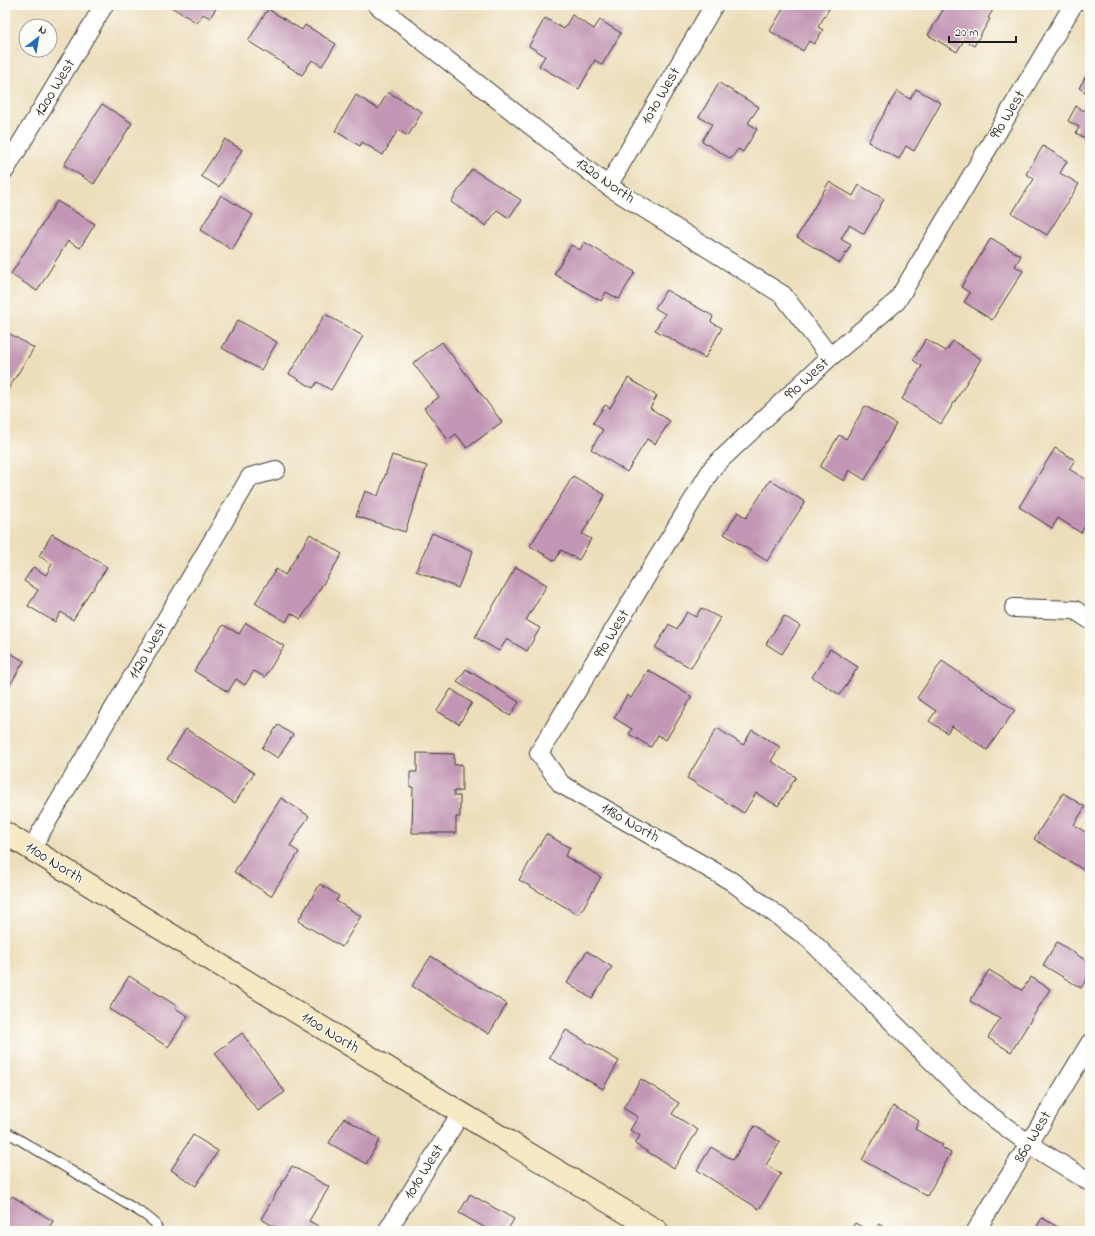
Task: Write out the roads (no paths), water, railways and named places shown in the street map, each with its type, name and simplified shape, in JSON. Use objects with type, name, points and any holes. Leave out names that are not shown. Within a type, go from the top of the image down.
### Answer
[{"type":"main road","name":"1100 North","points":[[5,833],[461,1114],[657,1231]]},
{"type":"street","name":"1200 West","points":[[5,170],[104,5]]},
{"type":"street","name":"1320 North","points":[[377,5],[608,186],[783,295],[830,357]]},
{"type":"street","name":"1070 West","points":[[608,186],[714,5]]},
{"type":"street","name":"990 West","points":[[539,753],[713,467],[830,357],[897,301],[1073,5]]},
{"type":"street","name":"1120 West","points":[[31,849],[250,477],[276,470]]},
{"type":"street","points":[[1014,608],[1075,610],[1090,620]]},
{"type":"street","name":"1180 North","points":[[539,753],[561,784],[731,882],[809,939],[976,1105],[1029,1144],[1090,1182]]},
{"type":"street","name":"860 West","points":[[976,1231],[1090,1043]]},
{"type":"street","name":"1010 West","points":[[387,1231],[461,1114]]},
{"type":"lane","points":[[5,1131],[145,1216],[155,1223],[158,1231]]}]
